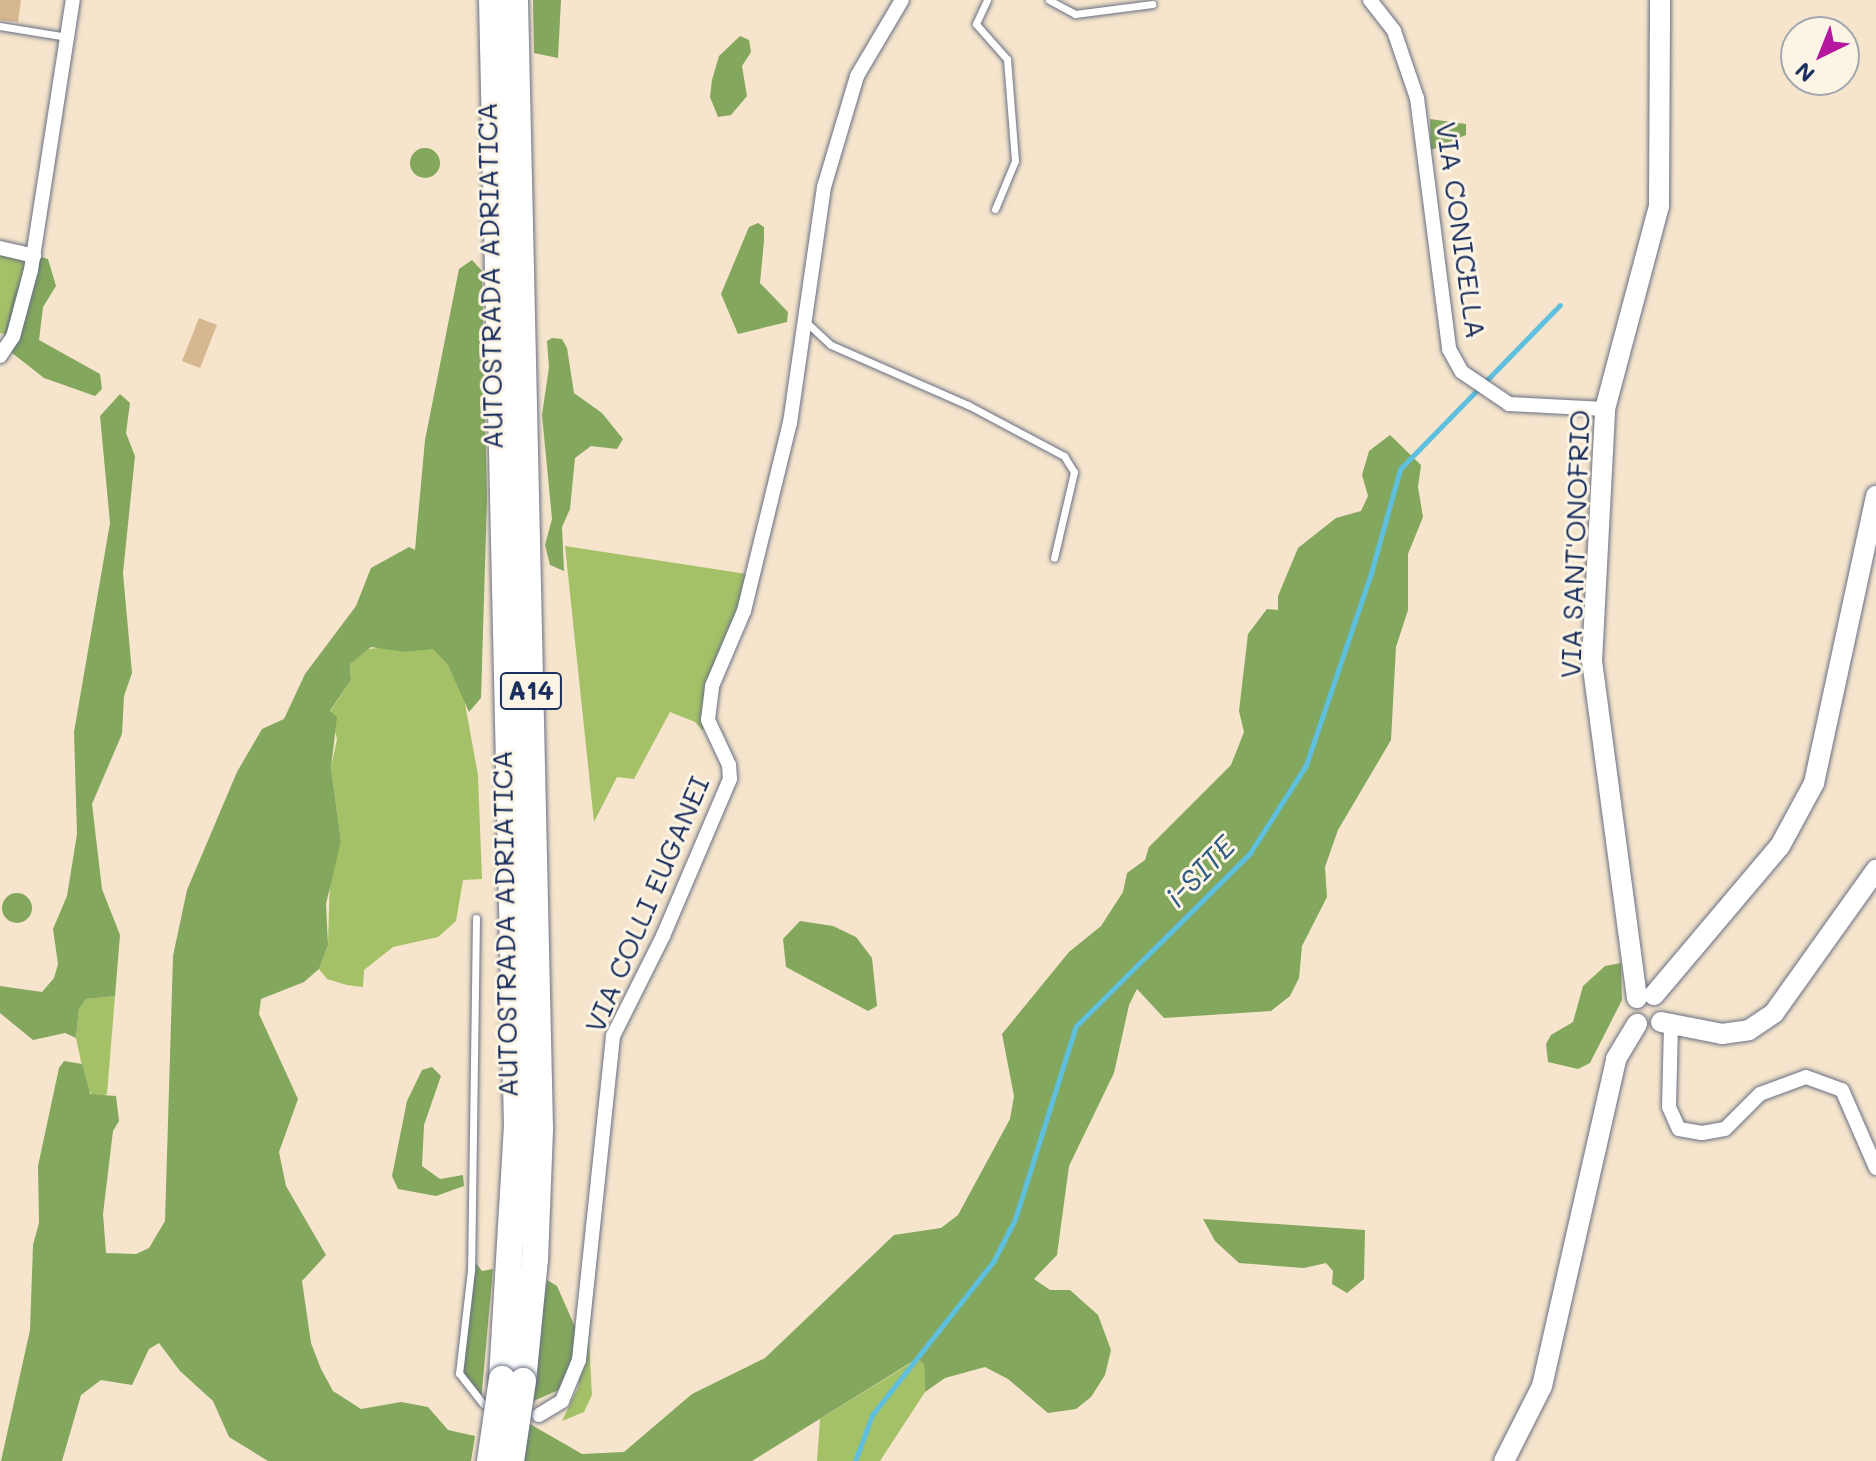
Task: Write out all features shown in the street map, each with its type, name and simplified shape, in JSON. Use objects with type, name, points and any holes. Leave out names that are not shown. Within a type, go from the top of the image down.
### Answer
[{"type":"highway","name":"AUTOSTRADA ADRIATICA","points":[[492,0],[517,1125],[511,1461]]},
{"type":"highway","name":"AUTOSTRADA ADRIATICA","points":[[490,1461],[512,1380],[535,1259],[540,1130],[515,0]]},
{"type":"street","points":[[0,356],[13,337],[34,256],[73,0]]},
{"type":"street","name":"VIA COLLI EUGANEI","points":[[539,1415],[562,1401],[579,1360],[613,1036],[670,922],[730,779],[729,765],[708,720],[712,686],[760,555],[790,423],[824,187],[857,76],[902,0]]},
{"type":"street","name":"VIA CONICELLA","points":[[1370,0],[1394,31],[1417,98],[1449,349],[1460,368],[1487,393],[1509,404],[1605,409]]},
{"type":"street","name":"VIA SANT'ONOFRIO","points":[[1646,996],[1592,661],[1605,409],[1659,206],[1660,0]]},
{"type":"street","points":[[0,248],[34,256]]},
{"type":"street","points":[[1876,496],[1814,783],[1780,846],[1631,1014],[1637,1024],[1646,1028],[1666,1024],[1722,1034],[1749,1030],[1774,1013],[1876,870]]},
{"type":"street","points":[[1646,996],[1665,1007],[1669,1107],[1679,1129],[1702,1133],[1725,1129],[1760,1094],[1806,1077],[1842,1090],[1856,1112],[1876,1168]]},
{"type":"street","points":[[1504,1461],[1542,1386],[1616,1059],[1637,1024]]},
{"type":"lane","points":[[987,0],[976,24],[1007,59],[1015,161],[995,209]]},
{"type":"lane","points":[[1049,0],[1075,14],[1152,4]]},
{"type":"lane","points":[[0,26],[67,37]]},
{"type":"lane","points":[[804,319],[831,345],[968,405],[1064,456],[1074,472],[1054,558]]},
{"type":"lane","points":[[476,918],[471,1270],[459,1373],[483,1404]]},
{"type":"green space","points":[[533,0],[561,0],[558,58],[534,53]]},
{"type":"green space","points":[[740,36],[749,40],[751,52],[742,66],[747,96],[731,115],[718,117],[710,97],[712,80],[719,56]]},
{"type":"green space","points":[[1430,119],[1466,124],[1466,135],[1431,150]]},
{"type":"green space","points":[[425,148],[436,152],[440,163],[436,174],[425,178],[414,174],[410,163],[414,152]]},
{"type":"green space","points":[[758,223],[764,227],[760,283],[788,312],[787,322],[738,334],[721,294],[749,227]]},
{"type":"green space","points":[[0,252],[27,259],[5,334],[0,333]]},
{"type":"green space","points":[[37,256],[48,259],[56,286],[43,307],[39,340],[100,374],[102,389],[95,396],[44,378],[2,345],[13,297],[25,268]]},
{"type":"green space","points":[[472,260],[482,271],[487,499],[481,698],[469,712],[448,665],[433,649],[405,652],[371,647],[350,664],[351,680],[330,711],[337,717],[331,768],[341,841],[326,904],[328,945],[319,969],[304,982],[261,999],[259,1014],[298,1099],[279,1152],[286,1186],[326,1255],[302,1281],[311,1343],[321,1369],[333,1391],[361,1409],[401,1402],[428,1407],[448,1430],[475,1436],[471,1461],[268,1461],[229,1437],[213,1401],[180,1371],[159,1343],[149,1349],[132,1385],[101,1380],[81,1395],[62,1461],[1,1461],[30,1330],[33,1245],[39,1223],[38,1166],[59,1068],[64,1061],[82,1064],[90,1094],[116,1096],[119,1121],[113,1131],[103,1214],[106,1253],[136,1254],[149,1248],[165,1221],[173,956],[187,890],[237,772],[262,729],[284,719],[305,674],[356,606],[371,568],[409,547],[415,550],[425,440],[459,269]]},
{"type":"green space","points":[[562,339],[567,348],[574,393],[602,413],[623,439],[617,449],[591,446],[575,458],[570,509],[562,527],[564,571],[550,565],[545,545],[552,519],[542,415],[549,367],[547,341]]},
{"type":"green space","points":[[120,394],[130,403],[126,433],[135,456],[123,573],[132,673],[124,696],[122,734],[92,804],[102,889],[120,935],[115,996],[86,999],[79,1009],[76,1038],[65,1033],[33,1040],[0,1013],[0,986],[42,992],[54,978],[58,964],[53,929],[67,896],[77,834],[74,732],[110,523],[100,416]]},
{"type":"green space","points":[[1390,435],[1421,465],[1418,487],[1423,517],[1408,554],[1408,610],[1396,647],[1391,740],[1338,830],[1325,867],[1327,897],[1302,946],[1299,978],[1290,996],[1271,1011],[1164,1018],[1137,989],[1129,1005],[1114,1073],[1069,1166],[1057,1255],[1034,1279],[1050,1290],[1070,1290],[1098,1315],[1111,1350],[1105,1375],[1091,1397],[1076,1409],[1048,1413],[1008,1379],[985,1367],[945,1378],[925,1392],[924,1364],[918,1358],[752,1461],[517,1461],[523,1420],[582,1454],[624,1452],[692,1394],[765,1358],[894,1235],[941,1228],[958,1215],[1010,1119],[1014,1096],[1002,1034],[1069,952],[1101,926],[1123,892],[1127,873],[1145,860],[1149,847],[1231,765],[1244,732],[1239,711],[1248,634],[1267,609],[1278,610],[1278,596],[1298,548],[1336,518],[1361,511],[1368,496],[1362,475],[1369,451]]},
{"type":"green space","points":[[565,546],[753,575],[704,688],[703,731],[695,722],[670,712],[634,779],[617,777],[594,822]]},
{"type":"green space","points":[[385,647],[405,652],[433,648],[448,665],[464,698],[478,775],[482,879],[463,880],[456,921],[438,937],[393,947],[364,970],[363,987],[327,979],[319,969],[328,945],[330,873],[341,841],[331,768],[337,739],[330,712],[351,680],[350,664],[361,650]]},
{"type":"green space","points":[[17,893],[28,897],[32,908],[28,919],[17,923],[6,919],[2,908],[6,897]]},
{"type":"green space","points":[[800,921],[833,926],[856,937],[872,958],[877,1006],[868,1011],[786,967],[783,939]]},
{"type":"green space","points":[[1621,963],[1622,1000],[1590,1063],[1578,1069],[1548,1062],[1546,1044],[1551,1035],[1573,1022],[1583,986],[1605,966]]},
{"type":"green space","points":[[115,996],[107,1094],[96,1099],[87,1089],[76,1038],[79,1009],[86,999]]},
{"type":"green space","points":[[432,1067],[441,1076],[424,1125],[422,1166],[440,1179],[463,1175],[464,1186],[436,1196],[398,1189],[392,1176],[407,1101],[422,1070]]},
{"type":"green space","points":[[601,1216],[589,1339],[592,1395],[584,1412],[562,1421],[578,1388]]},
{"type":"green space","points":[[1203,1219],[1365,1230],[1364,1279],[1347,1293],[1332,1284],[1333,1271],[1326,1263],[1304,1268],[1239,1263],[1215,1241]]},
{"type":"green space","points":[[476,1263],[482,1271],[493,1269],[481,1401],[468,1388],[463,1369]]},
{"type":"green space","points":[[547,1280],[557,1286],[576,1329],[573,1361],[561,1389],[529,1403]]},
{"type":"green space","points":[[919,1358],[924,1363],[925,1392],[880,1461],[817,1461],[820,1419]]},
{"type":"building","points":[[0,0],[21,0],[18,22],[0,20]]},
{"type":"building","points":[[199,318],[217,325],[200,368],[182,361]]},
{"type":"waterway","name":"i-SITE","points":[[855,1461],[872,1415],[993,1262],[1015,1219],[1076,1026],[1250,853],[1306,765],[1371,573],[1400,469],[1560,305]]}]
